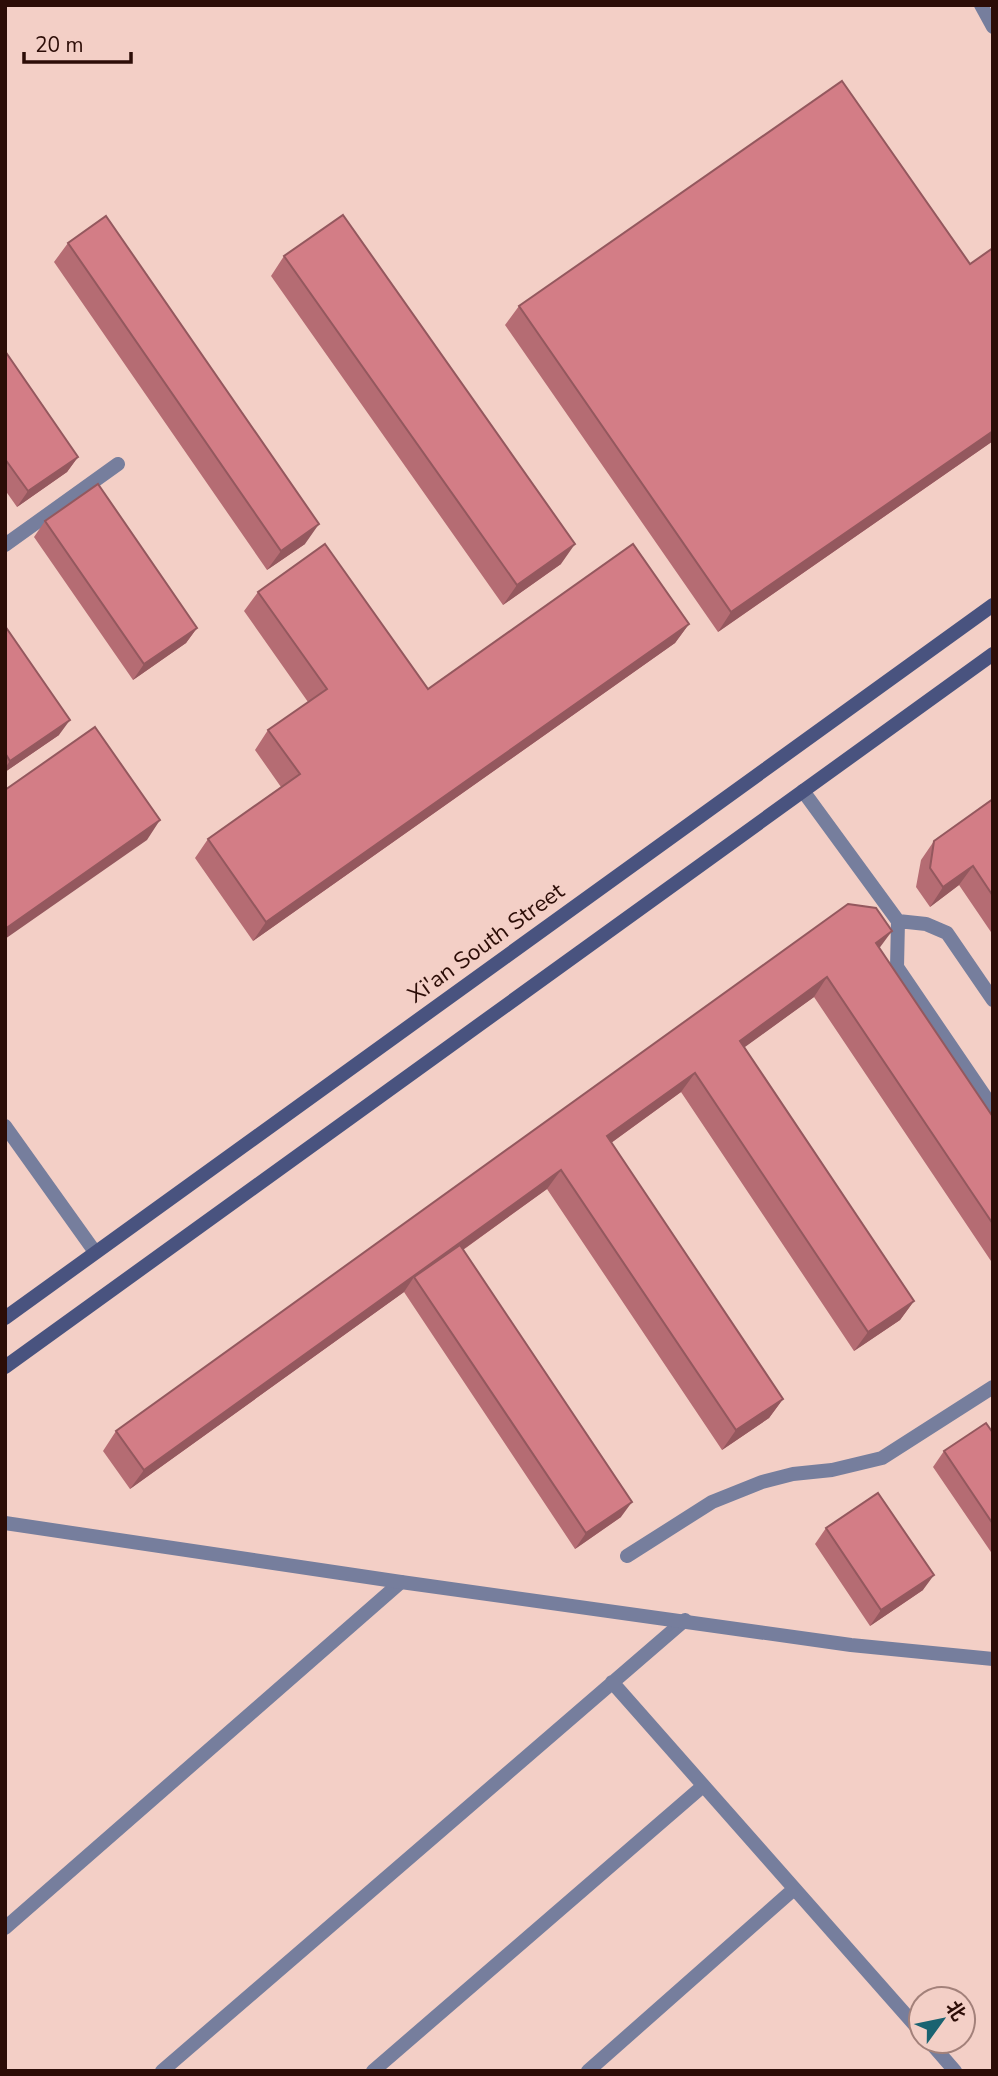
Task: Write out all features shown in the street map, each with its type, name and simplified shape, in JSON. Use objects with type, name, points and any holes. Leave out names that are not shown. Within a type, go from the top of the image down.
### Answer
[{"type":"main road","name":"Xi'an South Street","points":[[5,1318],[993,605]]},
{"type":"main road","points":[[5,1367],[993,654]]},
{"type":"street","points":[[981,5],[993,27]]},
{"type":"street","points":[[5,545],[118,464]]},
{"type":"street","points":[[803,791],[898,921],[897,967],[993,1108]]},
{"type":"street","points":[[898,921],[926,923],[947,933],[993,1000]]},
{"type":"street","points":[[5,1126],[95,1252]]},
{"type":"street","points":[[627,1556],[712,1502],[762,1482],[882,1458],[993,1387]]},
{"type":"street","points":[[5,1523],[852,1645],[993,1659]]},
{"type":"street","points":[[5,1928],[401,1581]]},
{"type":"street","points":[[162,2071],[685,1620]]},
{"type":"street","points":[[612,1682],[907,2016]]},
{"type":"street","points":[[373,2071],[704,1786]]},
{"type":"street","points":[[588,2071],[794,1889]]},
{"type":"street","points":[[941,2055],[955,2071]]},
{"type":"building","points":[[842,81],[970,264],[993,248],[993,431],[731,612],[519,306]]},
{"type":"building","points":[[343,215],[575,544],[517,585],[284,256]]},
{"type":"building","points":[[106,216],[319,524],[281,551],[68,243]]},
{"type":"building","points":[[5,351],[78,457],[28,491],[5,459]]},
{"type":"building","points":[[98,484],[197,628],[144,664],[45,521]]},
{"type":"building","points":[[325,544],[428,689],[633,544],[689,624],[266,922],[208,839],[300,774],[268,730],[327,689],[258,592]]},
{"type":"building","points":[[5,626],[70,720],[10,761],[5,753]]},
{"type":"building","points":[[95,727],[160,820],[5,929],[5,790]]},
{"type":"building","points":[[993,799],[993,896],[973,866],[943,887],[930,868],[934,841]]},
{"type":"building","points":[[848,904],[876,908],[892,931],[876,943],[993,1117],[993,1224],[827,977],[740,1041],[914,1301],[868,1332],[695,1073],[607,1136],[783,1399],[736,1430],[561,1170],[144,1470],[116,1431]]},
{"type":"building","points":[[460,1245],[632,1502],[586,1533],[414,1277]]},
{"type":"building","points":[[986,1423],[993,1433],[993,1524],[944,1451]]},
{"type":"building","points":[[878,1493],[934,1575],[881,1610],[826,1528]]}]
